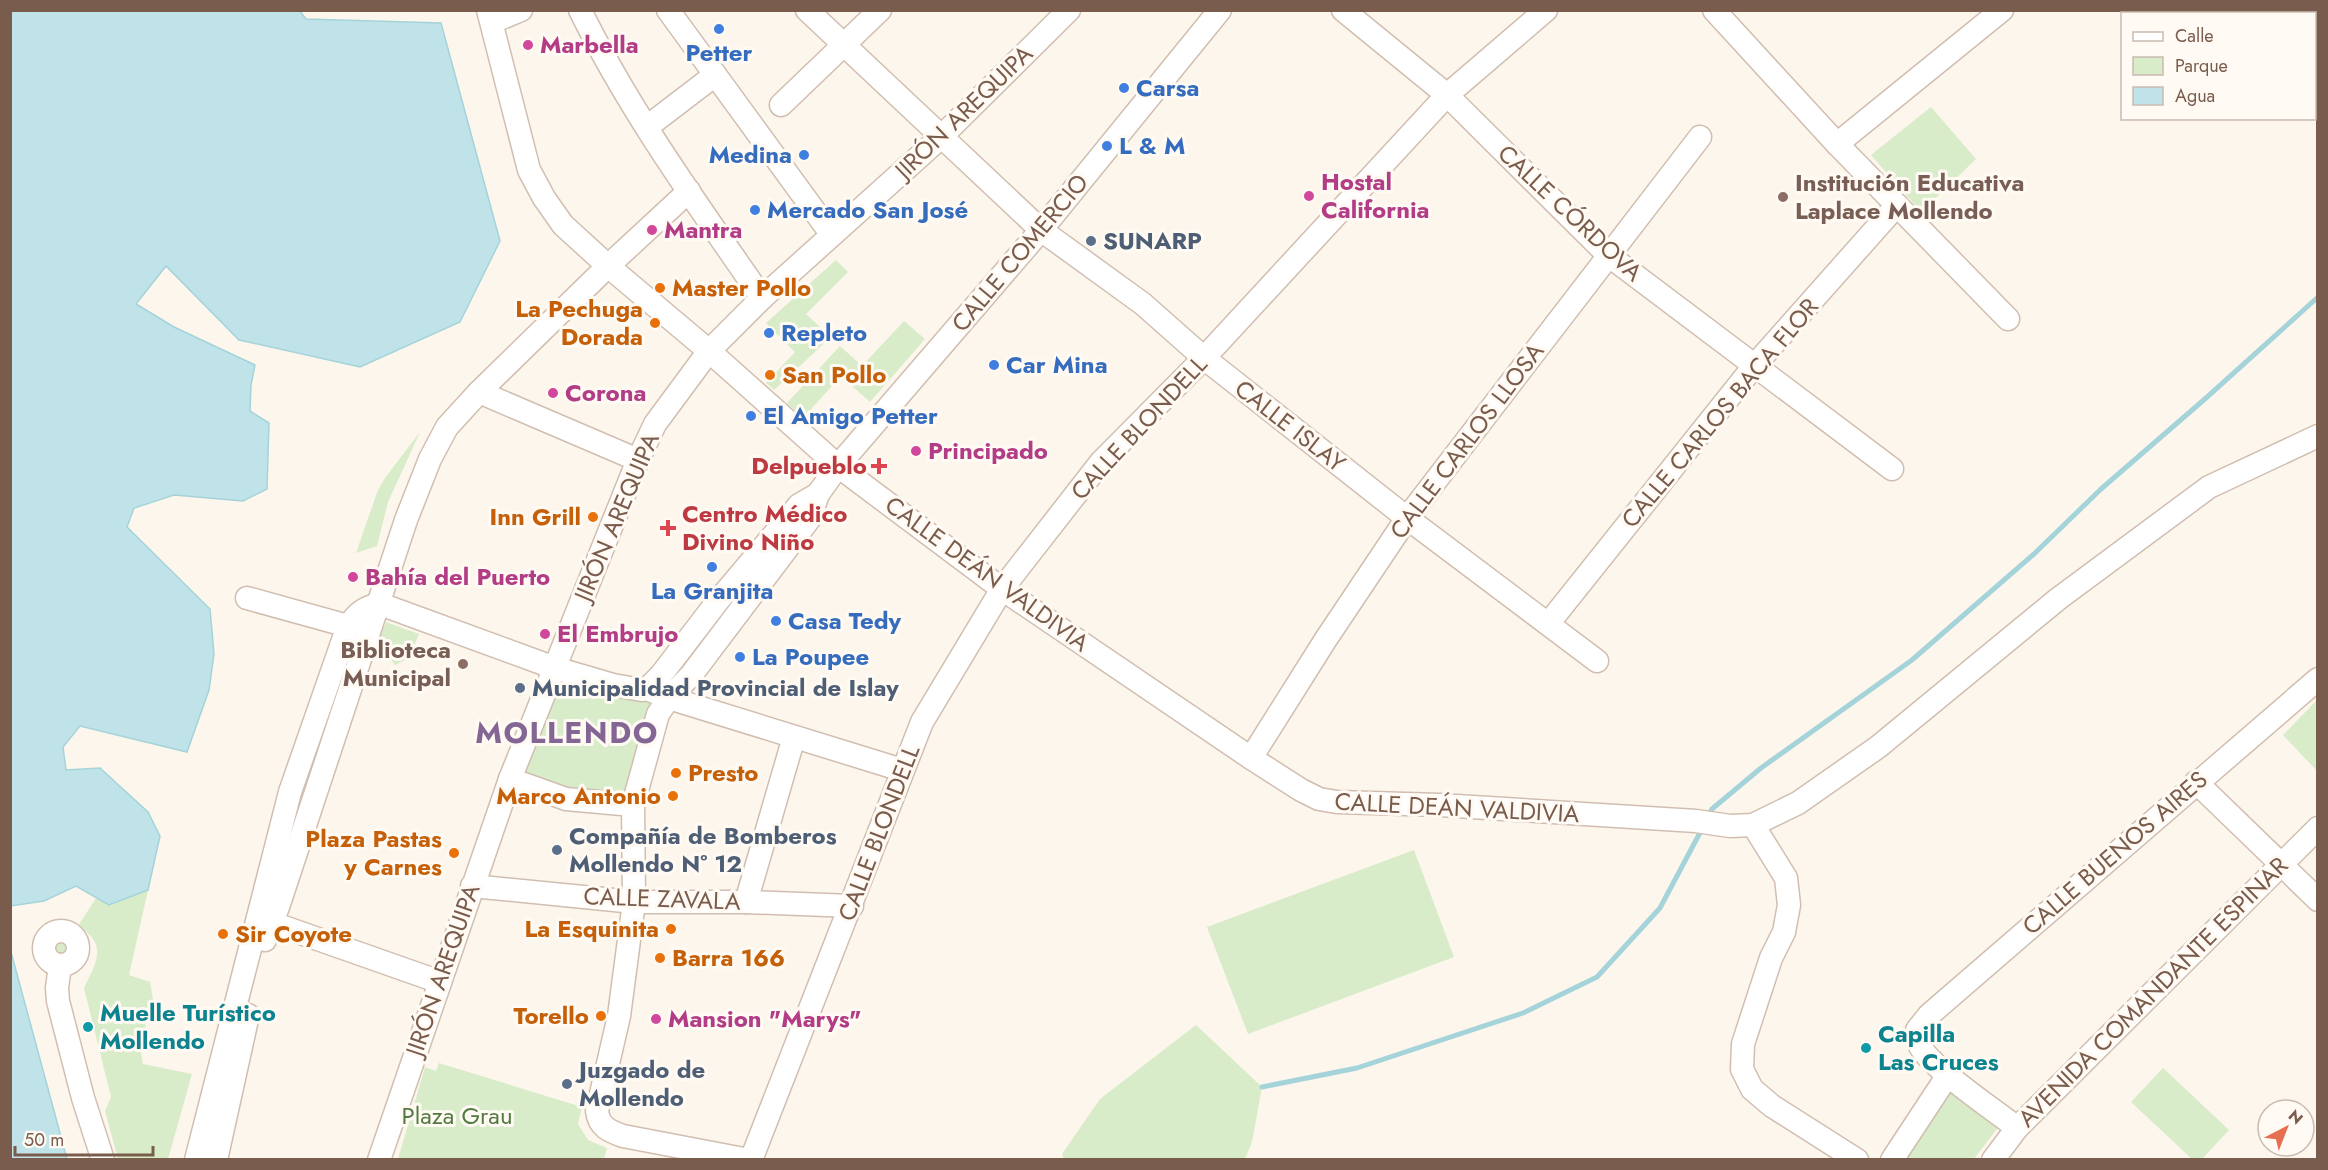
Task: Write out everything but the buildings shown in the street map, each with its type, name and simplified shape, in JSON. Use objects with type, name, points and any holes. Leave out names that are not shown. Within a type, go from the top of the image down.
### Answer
[{"type":"street","points":[[490,16],[521,10]]},
{"type":"street","points":[[580,10],[603,57],[647,127],[762,298]]},
{"type":"street","points":[[668,10],[832,236]]},
{"type":"street","name":"CALLE ISLAY","points":[[807,10],[940,138],[1041,230],[1143,304],[1204,358],[1407,518],[1597,661]]},
{"type":"street","points":[[781,105],[880,10]]},
{"type":"street","name":"JIRÓN AREQUIPA","points":[[379,1160],[510,779],[638,460],[655,424],[709,351],[762,298],[940,138],[1069,10]]},
{"type":"street","name":"CALLE COMERCIO","points":[[750,1160],[608,1131],[598,1120],[597,1111],[619,1016],[634,902],[633,805],[658,714],[669,698],[692,674],[810,518],[818,494],[838,466],[1041,230],[1220,10]]},
{"type":"street","name":"CALLE CÓRDOVA","points":[[1343,10],[1447,95],[1608,255],[1892,469]]},
{"type":"street","name":"CALLE BLONDELL","points":[[750,1160],[852,906],[922,722],[1002,589],[1101,462],[1204,358],[1447,95],[1546,10]]},
{"type":"street","points":[[1714,10],[1837,144],[2008,319]]},
{"type":"street","points":[[1837,144],[2002,10]]},
{"type":"street","name":"CALLE DEÁN VALDIVIA","points":[[490,16],[522,148],[544,198],[563,225],[838,466],[1002,589],[1251,758],[1301,790],[1319,799],[1337,802],[1440,805],[1696,821],[1730,826],[1753,825]]},
{"type":"street","points":[[647,127],[715,75]]},
{"type":"street","name":"CALLE CARLOS LLOSA","points":[[1251,758],[1326,639],[1407,518],[1700,137]]},
{"type":"street","points":[[196,1160],[245,968],[265,920],[380,604],[406,520],[430,459],[447,427],[479,392],[608,266],[689,191]]},
{"type":"street","name":"CALLE CARLOS BACA FLOR","points":[[1548,624],[1754,366],[1897,205]]},
{"type":"street","points":[[479,392],[638,460]]},
{"type":"street","points":[[1857,1160],[1772,1106],[1752,1089],[1742,1069],[1743,1044],[1771,958],[1784,932],[1789,905],[1786,878],[1753,825],[1798,803],[1878,747],[2058,599],[2209,487],[2318,436]]},
{"type":"street","name":"CALLE COMERCIO","points":[[647,689],[661,675],[717,602],[799,505],[818,494]]},
{"type":"street","points":[[247,598],[348,626]]},
{"type":"street","points":[[216,1160],[262,947],[265,920],[290,792],[348,626],[358,612],[368,606],[380,604],[555,668],[613,685],[647,689],[669,698],[902,770]]},
{"type":"street","name":"CALLE BUENOS AIRES","points":[[1948,1076],[1919,1044],[1917,1030],[1929,1015],[2318,679]]},
{"type":"street","points":[[746,902],[794,737]]},
{"type":"street","points":[[510,779],[566,799],[633,805]]},
{"type":"street","points":[[2196,782],[2318,900]]},
{"type":"street","name":"AVENIDA COMANDANTE ESPINAR","points":[[1993,1160],[2017,1128],[2318,828]]},
{"type":"street","name":"CALLE ZAVALA","points":[[472,886],[634,902],[746,902],[852,906]]},
{"type":"street","points":[[265,920],[440,982]]},
{"type":"street","points":[[245,968],[262,947]]},
{"type":"street","points":[[60,965],[58,1001],[83,1098],[103,1160]]},
{"type":"street","points":[[1893,1160],[1948,1076],[2017,1128]]},
{"type":"green space","points":[[1931,107],[1976,159],[1921,212],[1871,155]]},
{"type":"green space","points":[[836,260],[848,272],[806,314],[831,337],[774,390],[766,383],[795,352],[766,323]]},
{"type":"green space","points":[[904,321],[925,339],[870,402],[841,376],[803,418],[787,403],[840,346],[862,366]]},
{"type":"green space","points":[[420,432],[388,502],[377,546],[356,553],[378,490]]},
{"type":"green space","points":[[386,622],[419,634],[409,658],[395,665],[378,642]]},
{"type":"green space","points":[[555,668],[669,698],[633,805],[510,779]]},
{"type":"green space","points":[[2317,700],[2317,771],[2283,735]]},
{"type":"green space","points":[[1414,850],[1454,957],[1248,1034],[1207,927]]},
{"type":"green space","points":[[148,890],[129,975],[150,982],[153,999],[145,1019],[146,1034],[140,1047],[143,1064],[192,1074],[168,1159],[118,1159],[105,1111],[111,1097],[84,988],[96,962],[97,947],[88,933],[78,926],[96,898],[109,905]]},
{"type":"green space","points":[[57,937],[65,937],[71,943],[71,951],[65,957],[57,957],[51,951],[51,943]]},
{"type":"green space","points":[[1196,1025],[1262,1087],[1252,1142],[1245,1159],[1064,1159],[1062,1154],[1100,1099]]},
{"type":"green space","name":"Plaza Grau","points":[[439,1063],[582,1107],[578,1124],[588,1140],[607,1148],[604,1159],[398,1159],[425,1067],[436,1071]]},
{"type":"green space","points":[[2163,1068],[2229,1130],[2202,1159],[2192,1159],[2131,1102]]},
{"type":"green space","points":[[1949,1087],[2000,1125],[1974,1159],[1900,1160]]},
{"type":"water","points":[[299,10],[306,19],[441,23],[500,241],[460,322],[360,367],[239,340],[166,266],[136,304],[174,327],[255,365],[251,385],[250,411],[269,423],[267,489],[243,501],[174,495],[134,508],[127,527],[210,609],[214,654],[209,690],[187,752],[80,726],[63,747],[66,770],[100,768],[148,812],[160,836],[148,890],[109,905],[76,886],[44,901],[11,906],[11,11]]},
{"type":"water","points":[[11,952],[67,1159],[11,1159]]},
{"type":"waterway","points":[[1708,816],[1712,809],[1761,768],[1912,660],[2034,554],[2101,489],[2318,297]]},
{"type":"waterway","points":[[1262,1087],[1357,1068],[1523,1013],[1597,977],[1660,908],[1703,827]]},
{"type":"place","name":"Petter","points":[[719,29]]},
{"type":"place","name":"Marbella","points":[[528,45]]},
{"type":"place","name":"Carsa","points":[[1124,88]]},
{"type":"place","name":"L & M","points":[[1107,146]]},
{"type":"place","name":"Medina","points":[[804,155]]},
{"type":"place","name":"Hostal California","points":[[1309,196]]},
{"type":"place","name":"Institución Educativa Laplace Mollendo","points":[[1783,197]]},
{"type":"place","name":"Mercado San José","points":[[755,210]]},
{"type":"place","name":"Mantra","points":[[652,230]]},
{"type":"place","name":"SUNARP","points":[[1091,241]]},
{"type":"place","name":"Master Pollo","points":[[660,288]]},
{"type":"place","name":"La Pechuga Dorada","points":[[655,323]]},
{"type":"place","name":"Repleto","points":[[769,333]]},
{"type":"place","name":"Car Mina","points":[[994,365]]},
{"type":"place","name":"San Pollo","points":[[770,375]]},
{"type":"place","name":"Corona","points":[[553,393]]},
{"type":"place","name":"El Amigo Petter","points":[[751,416]]},
{"type":"place","name":"Principado","points":[[916,451]]},
{"type":"place","name":"Delpueblo","points":[[879,466]]},
{"type":"place","name":"Inn Grill","points":[[593,517]]},
{"type":"place","name":"Centro Médico Divino Niño","points":[[668,528]]},
{"type":"place","name":"La Granjita","points":[[712,567]]},
{"type":"place","name":"Bahía del Puerto","points":[[353,577]]},
{"type":"place","name":"Casa Tedy","points":[[776,621]]},
{"type":"place","name":"El Embrujo","points":[[545,634]]},
{"type":"place","name":"La Poupee","points":[[740,657]]},
{"type":"place","name":"Biblioteca Municipal","points":[[463,664]]},
{"type":"place","name":"Municipalidad Provincial de Islay","points":[[520,688]]},
{"type":"place","name":"Presto","points":[[676,773]]},
{"type":"place","name":"Marco Antonio","points":[[673,796]]},
{"type":"place","name":"Compañía de Bomberos Mollendo Nº 12","points":[[557,850]]},
{"type":"place","name":"Plaza Pastas y Carnes","points":[[454,853]]},
{"type":"place","name":"La Esquinita","points":[[671,929]]},
{"type":"place","name":"Sir Coyote","points":[[223,934]]},
{"type":"place","name":"Barra 166","points":[[660,958]]},
{"type":"place","name":"Torello","points":[[601,1016]]},
{"type":"place","name":"Mansion \"Marys\"","points":[[656,1019]]},
{"type":"place","name":"Muelle Turístico Mollendo","points":[[88,1027]]},
{"type":"place","name":"Capilla Las Cruces","points":[[1866,1048]]},
{"type":"place","name":"Juzgado de Mollendo","points":[[567,1084]]},
{"type":"district","name":"MOLLENDO","points":[[567,733]]}]
